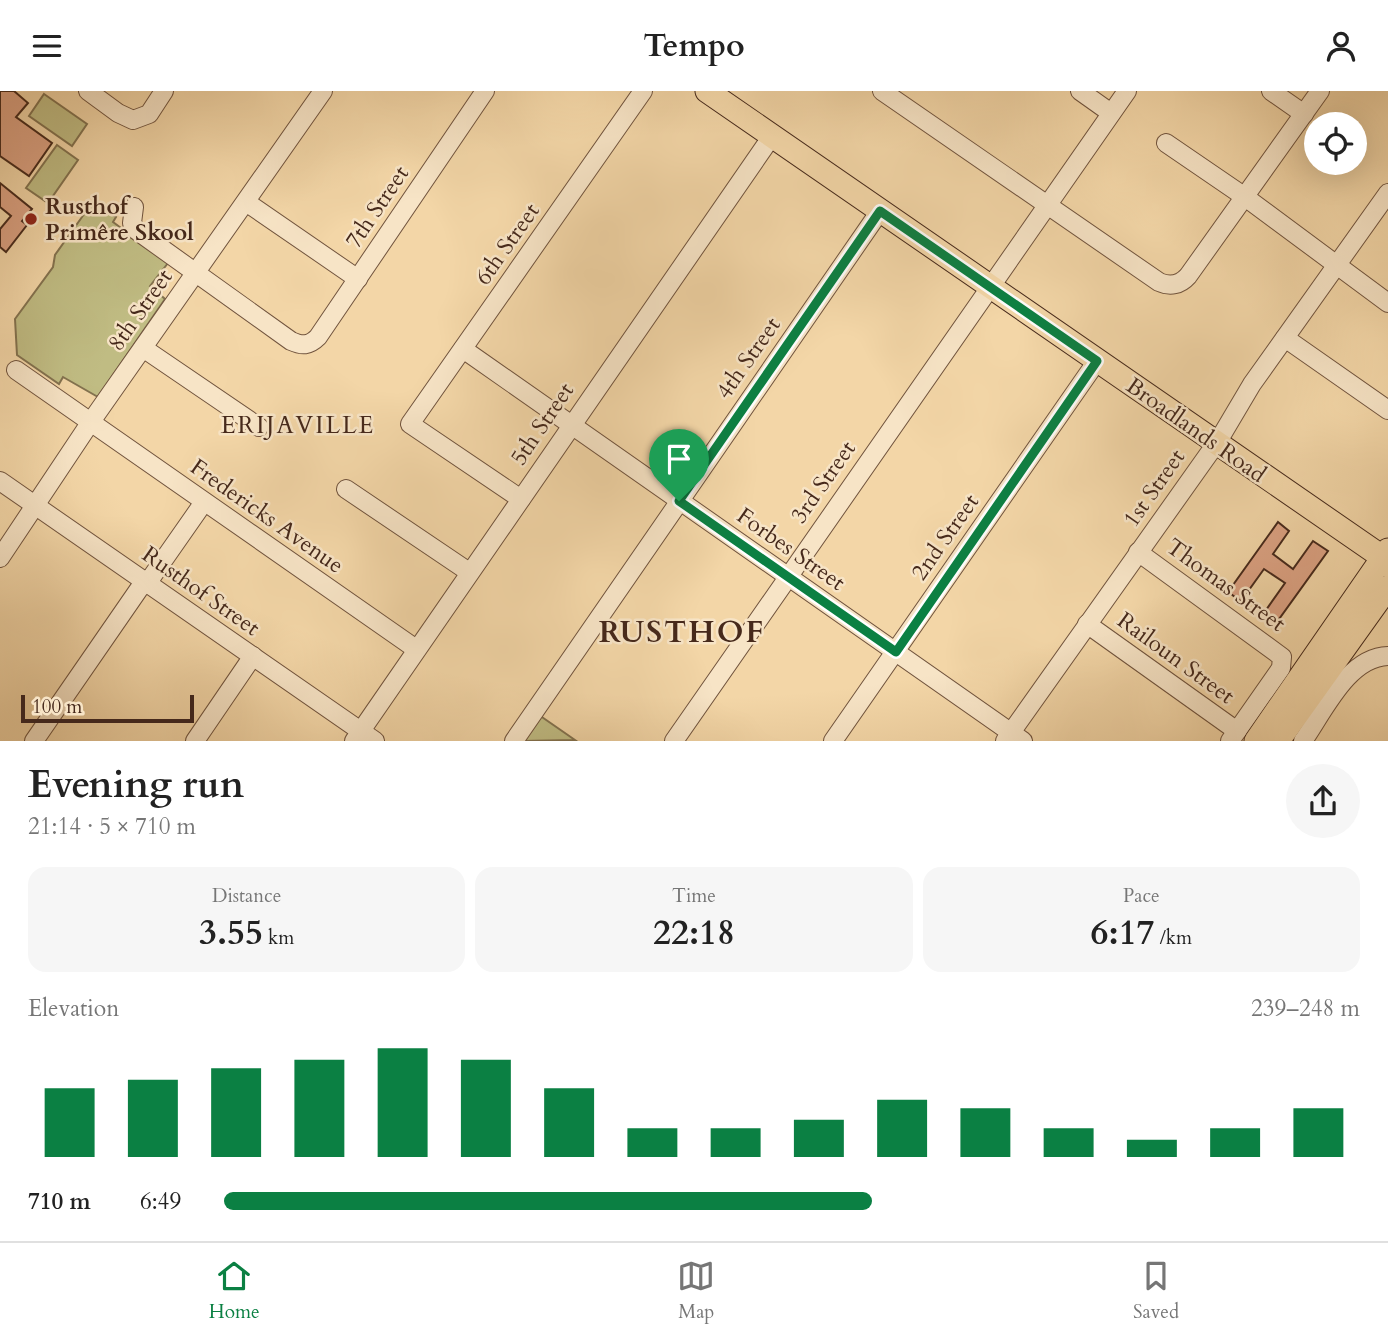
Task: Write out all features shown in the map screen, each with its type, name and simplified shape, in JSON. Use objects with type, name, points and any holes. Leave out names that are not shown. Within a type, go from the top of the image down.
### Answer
[{"type":"main road","name":"Broadlands Road","points":[[707,91],[1216,443],[1384,555]]},
{"type":"main road","points":[[1241,737],[1384,555]]},
{"type":"main road","points":[[1278,740],[1388,587]]},
{"type":"street","points":[[88,91],[118,113],[138,120],[149,114],[164,91]]},
{"type":"street","name":"8th Street","points":[[0,558],[90,423],[323,91]]},
{"type":"street","name":"7th Street","points":[[195,273],[291,341],[306,345],[318,337],[485,91]]},
{"type":"street","name":"6th Street","points":[[521,499],[410,424],[643,91]]},
{"type":"street","points":[[882,91],[1159,282],[1173,285],[1188,276],[1304,114],[1271,91]]},
{"type":"street","points":[[1080,91],[1111,113]]},
{"type":"street","name":"3rd Street","points":[[674,740],[1126,91]]},
{"type":"street","points":[[1305,112],[1320,91]]},
{"type":"street","name":"5th Street","points":[[363,737],[416,649],[772,136]]},
{"type":"street","points":[[1166,143],[1245,197],[1388,303]]},
{"type":"street","name":"1st Street","points":[[1013,738],[1087,624],[1216,443],[1252,384],[1388,193]]},
{"type":"street","points":[[246,202],[358,279]]},
{"type":"street","points":[[134,207],[132,223],[136,230],[195,273]]},
{"type":"street","name":"4th Street","points":[[514,740],[880,211]]},
{"type":"street","points":[[1285,338],[1388,410]]},
{"type":"street","points":[[144,348],[259,427]]},
{"type":"street","name":"Forbes Street","points":[[463,349],[896,652],[1013,738]]},
{"type":"street","name":"2nd Street","points":[[833,740],[1097,361]]},
{"type":"street","name":"Fredericks Avenue","points":[[16,369],[416,649]]},
{"type":"street","name":"Rusthof Street","points":[[0,481],[253,656],[363,737]]},
{"type":"street","points":[[346,489],[469,572]]},
{"type":"street","points":[[34,740],[204,502]]},
{"type":"street","name":"Thomas Street","points":[[1138,552],[1279,653],[1283,660],[1241,737]]},
{"type":"street","name":"Railoun Street","points":[[1087,624],[1241,737]]},
{"type":"street","points":[[195,740],[253,656]]},
{"type":"street","points":[[1303,740],[1352,671],[1372,658],[1388,656]]},
{"type":"shaded area","points":[[44,94],[87,124],[72,146],[29,116]]},
{"type":"shaded area","points":[[57,145],[78,160],[48,203],[26,188]]},
{"type":"shaded area","points":[[92,203],[116,217],[113,222],[168,263],[150,286],[165,299],[98,397],[63,377],[59,384],[17,355],[15,319],[53,267],[55,255]]},
{"type":"shaded area","points":[[539,715],[575,740],[521,741]]},
{"type":"building","points":[[0,91],[14,91],[28,103],[16,117],[52,143],[29,176],[0,156]]},
{"type":"building","points":[[0,183],[32,209],[22,221],[27,225],[6,252],[0,247],[0,229],[11,216],[0,207]]},
{"type":"building","points":[[1278,522],[1289,531],[1273,554],[1293,569],[1313,541],[1328,551],[1274,626],[1261,617],[1285,583],[1264,569],[1241,601],[1228,592]]},
{"type":"place","name":"Rusthof Primêre Skool","points":[[31,219]]},
{"type":"district","name":"ERIJAVILLE","points":[[298,425]]},
{"type":"district","name":"RUSTHOF","points":[[682,632]]},
{"type":"route","points":[[880,211],[1097,361],[896,652],[679,501],[880,211]]}]
